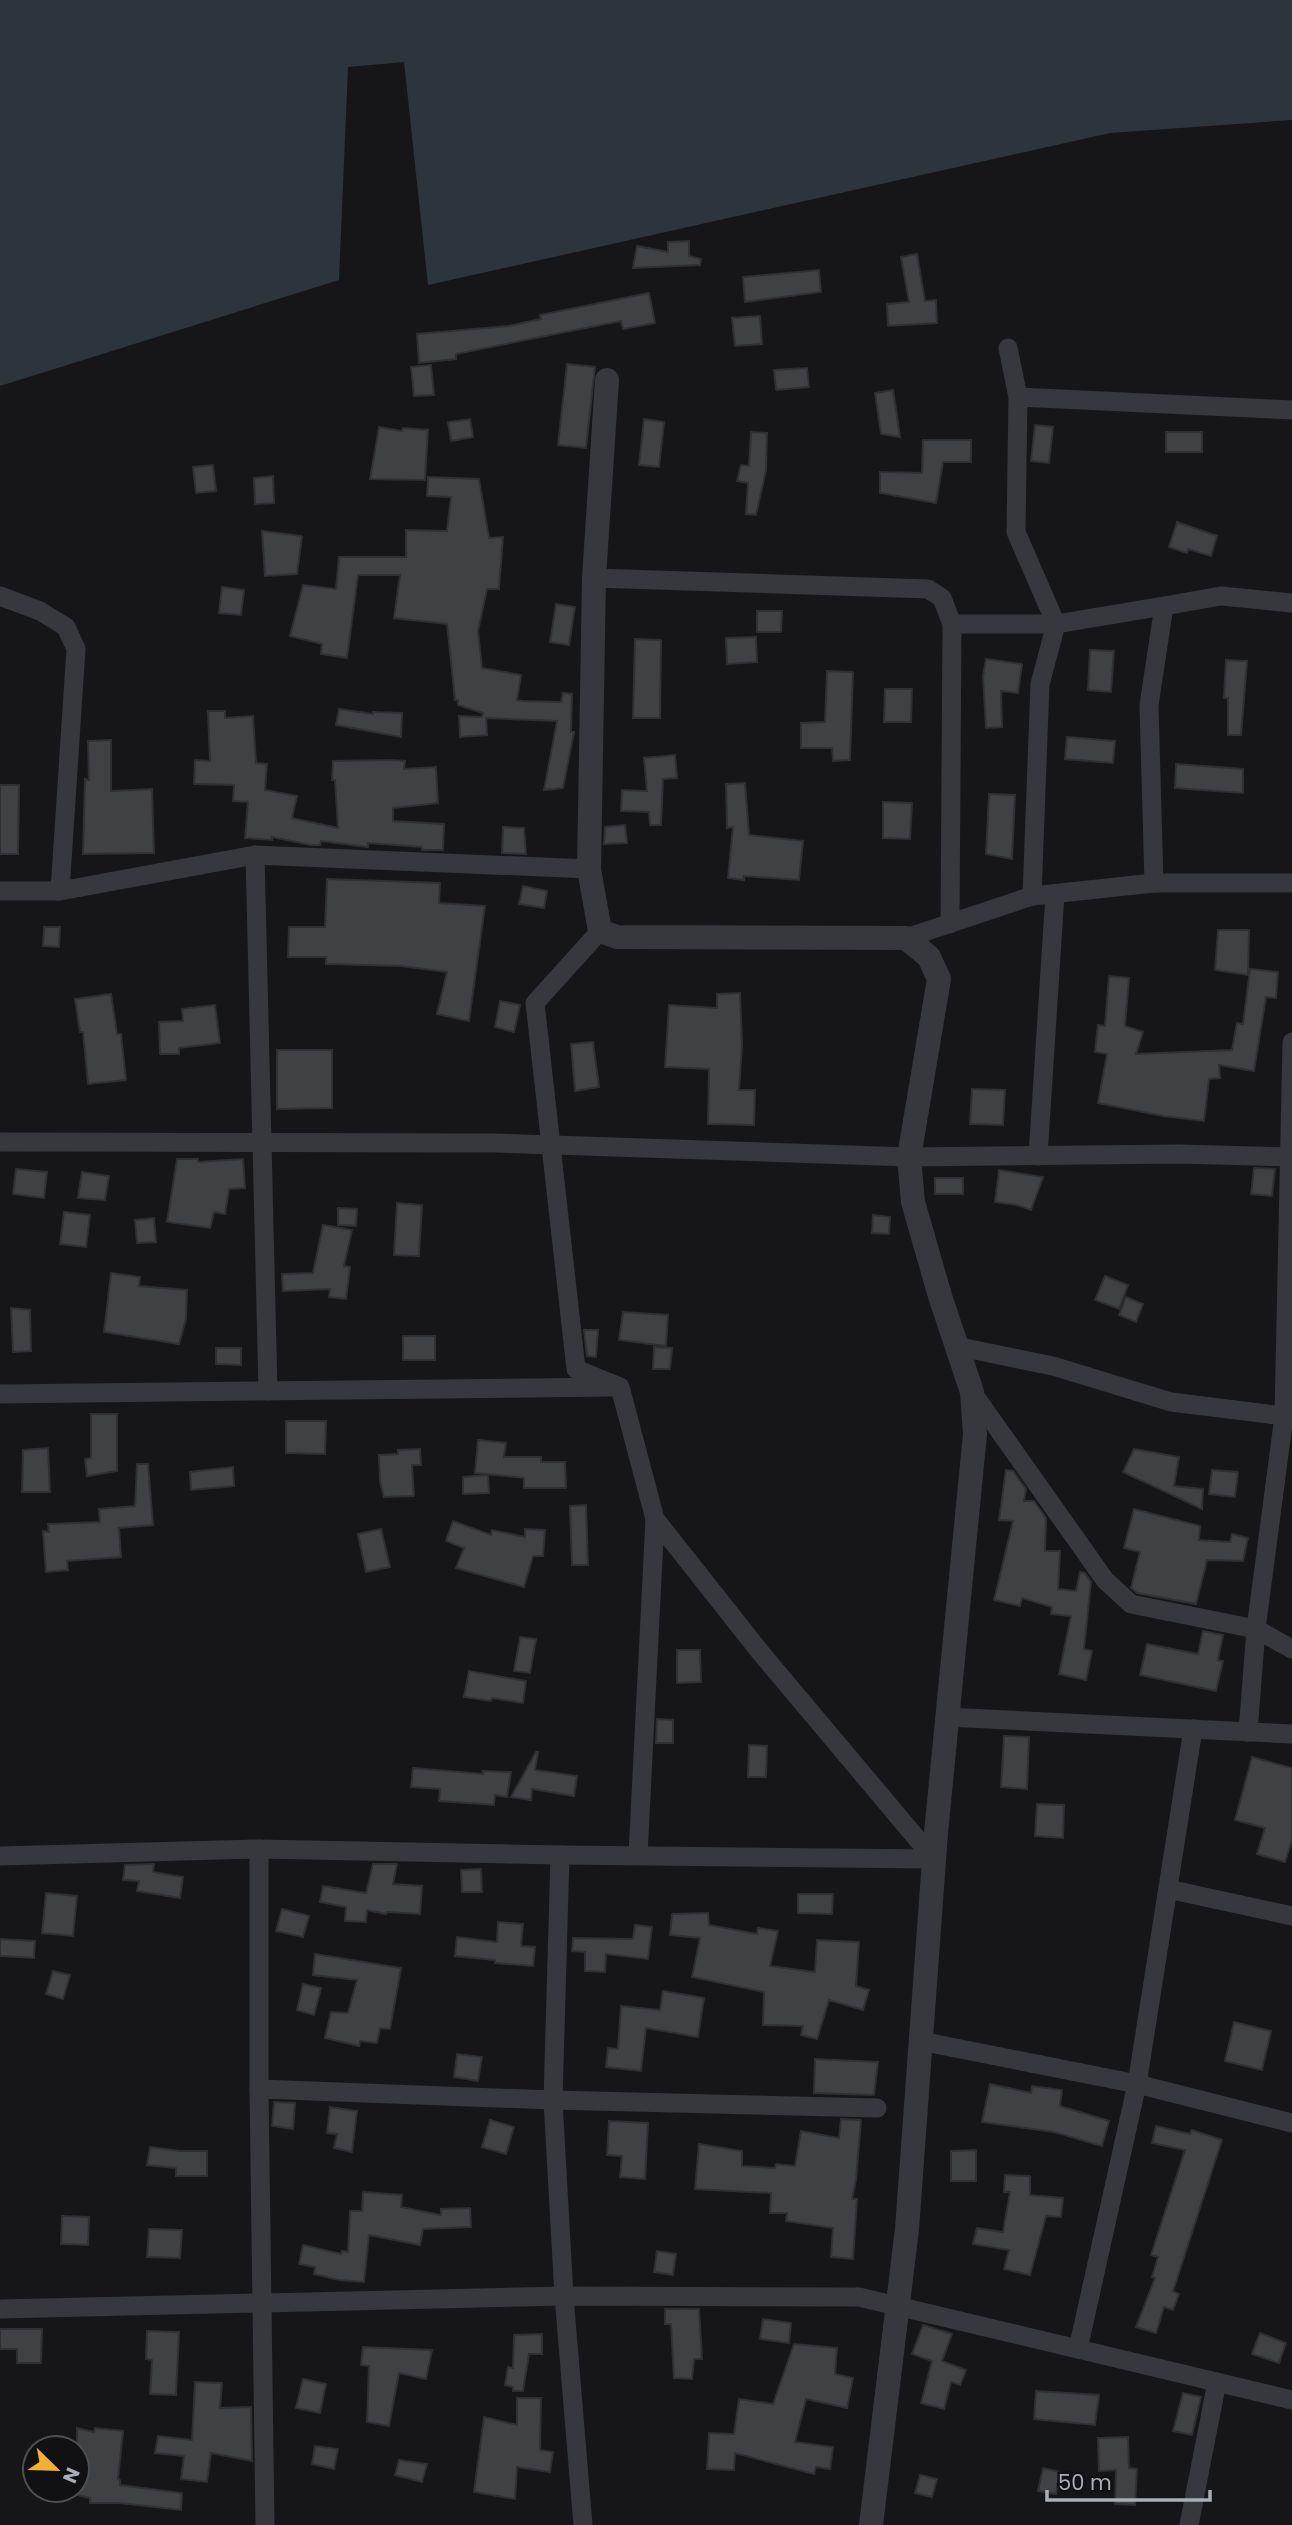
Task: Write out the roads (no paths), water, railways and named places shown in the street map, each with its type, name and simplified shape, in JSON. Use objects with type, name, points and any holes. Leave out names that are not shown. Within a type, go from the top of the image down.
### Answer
[{"type":"street","points":[[1008,348],[1018,397],[1016,532],[1056,624],[1040,684],[1032,896]]},
{"type":"street","points":[[600,931],[589,869],[594,578],[607,380]]},
{"type":"street","points":[[1018,397],[1292,410]]},
{"type":"street","points":[[594,578],[928,589],[942,598],[952,624],[950,924]]},
{"type":"street","points":[[0,596],[40,611],[66,627],[76,649],[60,891]]},
{"type":"street","points":[[952,624],[1056,624],[1221,596],[1292,603]]},
{"type":"street","points":[[1154,883],[1149,705],[1164,606]]},
{"type":"street","points":[[0,891],[60,891],[255,855],[589,869]]},
{"type":"street","points":[[255,855],[268,1391]]},
{"type":"street","points":[[600,931],[617,937],[906,938],[1032,896],[1154,883],[1292,883]]},
{"type":"street","points":[[1038,1156],[1055,894]]},
{"type":"street","points":[[600,931],[535,1003],[576,1369],[620,1387]]},
{"type":"street","points":[[906,938],[929,957],[939,979],[909,1157],[913,1202],[955,1346],[972,1392],[1104,1580],[1132,1604],[1256,1629],[1292,1649]]},
{"type":"street","points":[[1248,1732],[1256,1629],[1288,1417],[1292,1042]]},
{"type":"street","points":[[0,1142],[494,1143],[909,1157],[1178,1154],[1290,1157]]},
{"type":"street","points":[[955,1346],[1053,1366],[1171,1402],[1288,1417]]},
{"type":"street","points":[[0,1394],[620,1387]]},
{"type":"street","points":[[620,1387],[655,1519],[638,1855]]},
{"type":"street","points":[[871,2525],[907,2229],[933,1859],[975,1434],[972,1392]]},
{"type":"street","points":[[655,1519],[769,1663],[933,1859]]},
{"type":"street","points":[[946,1717],[1292,1734]]},
{"type":"street","points":[[1078,2349],[1137,2084],[1194,1730]]},
{"type":"street","points":[[0,1856],[259,1849],[933,1859]]},
{"type":"street","points":[[259,1849],[259,2089],[265,2525]]},
{"type":"street","points":[[560,1855],[553,2100],[564,2296],[583,2525]]},
{"type":"street","points":[[1168,1889],[1292,1916]]},
{"type":"street","points":[[920,2041],[1137,2084],[1292,2123]]},
{"type":"street","points":[[259,2089],[877,2108]]},
{"type":"street","points":[[0,2309],[564,2296],[859,2297],[1292,2400]]},
{"type":"street","points":[[1189,2525],[1217,2382]]}]
